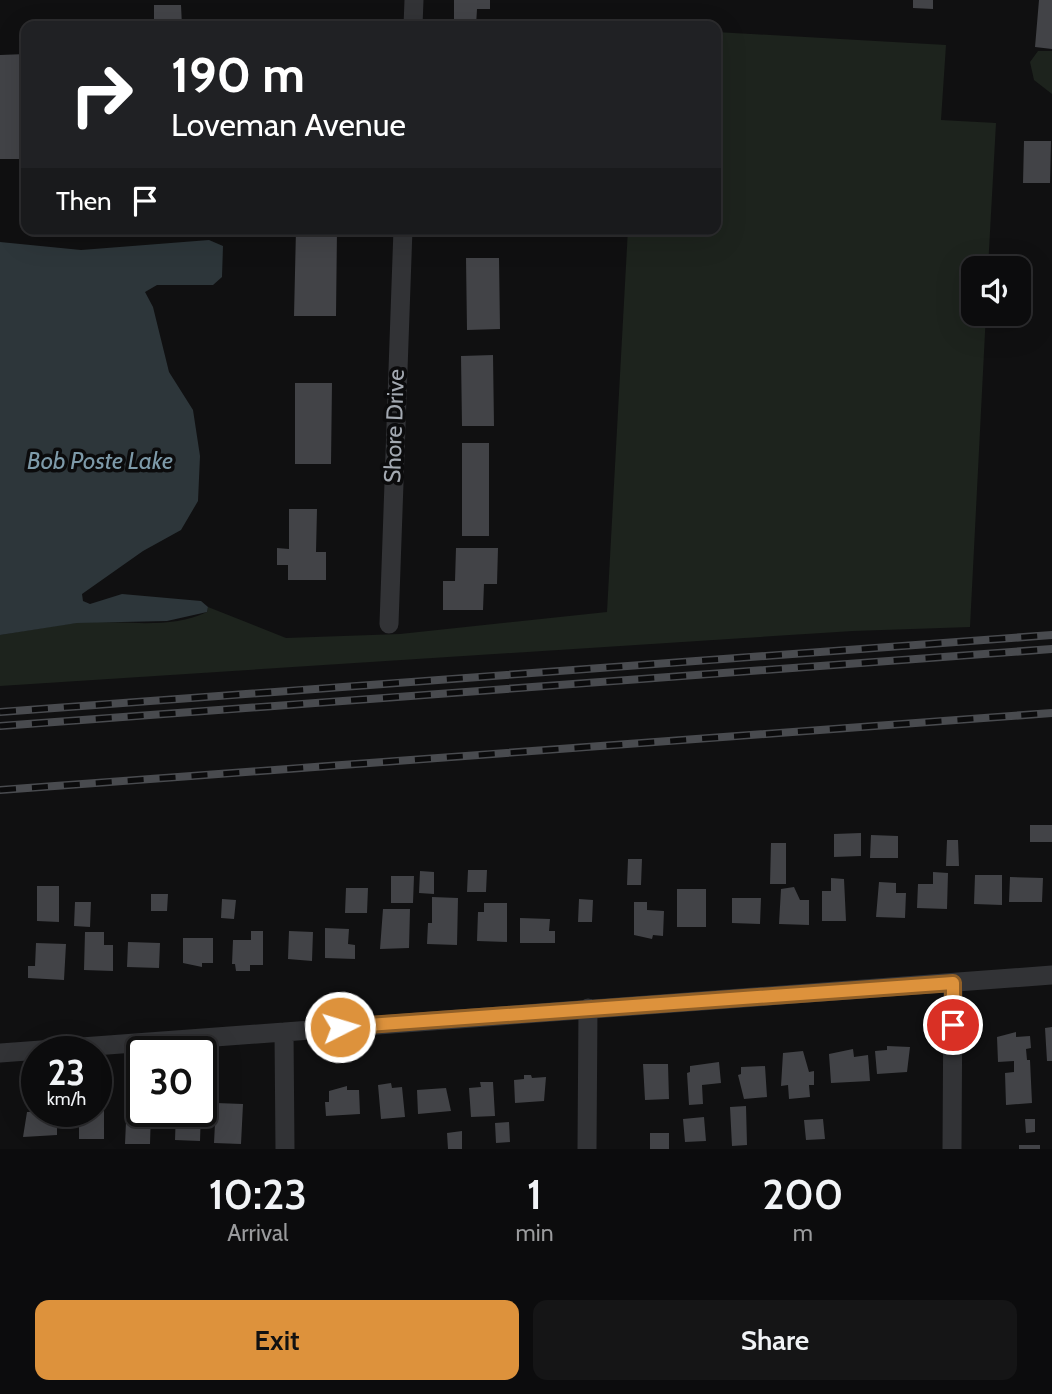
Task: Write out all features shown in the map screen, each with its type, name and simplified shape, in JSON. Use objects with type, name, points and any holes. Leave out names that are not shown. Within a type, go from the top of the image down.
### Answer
[{"type":"street","points":[[413,21],[414,0]]},
{"type":"street","name":"Shore Drive","points":[[389,624],[403,235]]},
{"type":"street","points":[[0,1053],[1052,975]]},
{"type":"street","points":[[952,1149],[953,983]]},
{"type":"street","points":[[587,1008],[587,1149]]},
{"type":"street","points":[[284,1032],[285,1149]]},
{"type":"shaded area","points":[[721,32],[946,45],[941,120],[996,123],[989,256],[961,256],[961,326],[985,326],[970,627],[853,631],[0,686],[0,635],[76,623],[160,623],[192,618],[207,612],[208,607],[286,638],[400,634],[607,612],[628,235],[721,235]]},
{"type":"shaded area","points":[[1038,51],[1052,51],[1052,94],[1034,80],[1030,62]]},
{"type":"water","name":"Bob Poste Lake","points":[[209,240],[223,246],[222,277],[213,285],[157,285],[145,292],[153,307],[169,372],[193,410],[200,456],[198,501],[181,530],[143,551],[82,594],[83,601],[90,604],[122,594],[201,601],[208,607],[207,612],[167,621],[77,623],[0,635],[0,242],[81,250]]},
{"type":"building","points":[[454,0],[490,0],[490,9],[477,9],[476,21],[454,21]]},
{"type":"building","points":[[913,0],[933,0],[933,9],[913,8]]},
{"type":"building","points":[[1039,0],[1052,0],[1052,49],[1035,47]]},
{"type":"building","points":[[154,5],[181,5],[182,21],[154,21]]},
{"type":"building","points":[[21,54],[21,159],[0,159],[0,55]]},
{"type":"building","points":[[1024,141],[1051,141],[1050,183],[1023,183]]},
{"type":"building","points":[[296,235],[337,235],[336,316],[294,316]]},
{"type":"building","points":[[466,258],[499,258],[500,329],[467,330]]},
{"type":"building","points":[[493,355],[494,426],[462,426],[461,356]]},
{"type":"building","points":[[295,383],[332,383],[331,464],[295,464]]},
{"type":"building","points":[[462,443],[489,443],[489,536],[462,536]]},
{"type":"building","points":[[289,509],[317,509],[316,552],[326,552],[326,580],[288,580],[288,565],[277,565],[277,548],[289,549]]},
{"type":"building","points":[[456,548],[498,548],[497,584],[484,584],[483,610],[443,610],[443,581],[455,581]]},
{"type":"building","points":[[1030,825],[1052,825],[1052,842],[1030,842]]},
{"type":"building","points":[[861,833],[861,856],[834,857],[834,834]]},
{"type":"building","points":[[871,835],[898,836],[898,858],[870,858]]},
{"type":"building","points":[[947,840],[958,840],[959,866],[946,866]]},
{"type":"building","points":[[771,843],[786,843],[786,884],[770,884]]},
{"type":"building","points":[[628,859],[642,859],[641,885],[627,885]]},
{"type":"building","points":[[468,870],[487,870],[486,892],[467,892]]},
{"type":"building","points":[[420,871],[434,872],[434,894],[419,893]]},
{"type":"building","points":[[933,872],[948,873],[947,909],[917,908],[918,884],[933,884]]},
{"type":"building","points":[[975,875],[1002,875],[1002,905],[974,904]]},
{"type":"building","points":[[391,876],[414,876],[413,903],[391,903]]},
{"type":"building","points":[[1010,877],[1043,878],[1042,902],[1009,902]]},
{"type":"building","points":[[831,878],[844,879],[846,921],[822,921],[822,891],[831,891]]},
{"type":"building","points":[[879,882],[896,883],[896,893],[906,893],[905,918],[876,917]]},
{"type":"building","points":[[37,886],[59,886],[59,922],[37,921]]},
{"type":"building","points":[[794,887],[800,900],[809,900],[809,925],[779,924],[781,889]]},
{"type":"building","points":[[346,888],[368,888],[367,913],[345,913]]},
{"type":"building","points":[[677,889],[706,889],[706,927],[677,927]]},
{"type":"building","points":[[151,894],[168,894],[167,911],[151,911]]},
{"type":"building","points":[[432,897],[458,898],[457,945],[427,944],[428,923],[432,923]]},
{"type":"building","points":[[732,898],[761,898],[760,924],[732,923]]},
{"type":"building","points":[[222,899],[236,900],[234,919],[221,918]]},
{"type":"building","points":[[579,899],[593,900],[592,922],[578,922]]},
{"type":"building","points":[[75,902],[91,902],[90,927],[74,926]]},
{"type":"building","points":[[634,902],[647,902],[647,910],[664,911],[663,936],[653,935],[652,939],[634,935]]},
{"type":"building","points":[[484,903],[507,903],[507,942],[477,941],[478,912],[484,912]]},
{"type":"building","points":[[383,909],[410,909],[409,948],[380,949]]},
{"type":"building","points":[[520,918],[550,919],[549,931],[555,931],[555,943],[520,943]]},
{"type":"building","points":[[325,928],[349,929],[348,944],[355,945],[355,959],[325,958]]},
{"type":"building","points":[[251,931],[263,931],[263,965],[250,965],[250,971],[236,971],[235,964],[232,964],[233,940],[251,940]]},
{"type":"building","points":[[289,931],[313,932],[312,961],[288,959]]},
{"type":"building","points":[[85,932],[104,932],[104,945],[113,945],[113,971],[84,970]]},
{"type":"building","points":[[183,938],[213,938],[213,963],[202,963],[202,967],[183,963]]},
{"type":"building","points":[[128,942],[160,943],[159,968],[127,967]]},
{"type":"building","points":[[36,943],[66,944],[64,980],[28,978],[28,966],[35,966]]},
{"type":"building","points":[[1052,1027],[1052,1061],[1047,1061],[1045,1028]]},
{"type":"building","points":[[1016,1032],[1016,1037],[1030,1036],[1031,1048],[1026,1049],[1027,1060],[1030,1060],[1032,1103],[1006,1105],[1005,1073],[1014,1072],[1014,1061],[998,1062],[997,1037]]},
{"type":"building","points":[[887,1046],[910,1047],[907,1072],[877,1074],[875,1051],[887,1050]]},
{"type":"building","points":[[853,1049],[854,1057],[868,1055],[870,1081],[831,1083],[829,1054]]},
{"type":"building","points":[[803,1051],[809,1072],[814,1071],[814,1085],[809,1085],[810,1097],[789,1099],[788,1085],[781,1086],[783,1053]]},
{"type":"building","points":[[719,1062],[721,1083],[702,1085],[703,1104],[689,1105],[687,1073],[690,1072],[690,1066]]},
{"type":"building","points":[[643,1064],[668,1064],[669,1099],[645,1100]]},
{"type":"building","points":[[765,1066],[767,1097],[744,1099],[738,1075],[741,1074],[741,1067]]},
{"type":"building","points":[[524,1075],[531,1075],[532,1078],[546,1077],[544,1101],[515,1103],[514,1080],[524,1079]]},
{"type":"building","points":[[480,1082],[493,1082],[495,1116],[471,1117],[469,1088],[481,1087]]},
{"type":"building","points":[[391,1083],[392,1088],[402,1087],[405,1117],[381,1119],[378,1085]]},
{"type":"building","points":[[347,1086],[347,1090],[359,1090],[360,1114],[326,1116],[325,1102],[329,1102],[329,1091]]},
{"type":"building","points":[[446,1088],[451,1111],[418,1114],[417,1090]]},
{"type":"building","points":[[217,1103],[243,1104],[241,1144],[214,1143]]},
{"type":"building","points":[[746,1106],[747,1145],[732,1146],[730,1107]]},
{"type":"building","points":[[704,1117],[706,1141],[685,1142],[683,1119]]},
{"type":"building","points":[[823,1119],[825,1139],[806,1140],[804,1120]]},
{"type":"building","points":[[1025,1119],[1035,1119],[1035,1132],[1026,1133]]},
{"type":"building","points":[[126,1122],[126,1127],[151,1127],[150,1144],[125,1144]]},
{"type":"building","points":[[509,1122],[510,1142],[496,1143],[495,1123]]},
{"type":"building","points":[[25,1127],[57,1127],[57,1135],[23,1137]]},
{"type":"building","points":[[79,1127],[104,1127],[104,1139],[79,1139]]},
{"type":"building","points":[[175,1127],[200,1127],[200,1141],[175,1140]]},
{"type":"building","points":[[462,1131],[462,1149],[448,1149],[447,1133]]},
{"type":"building","points":[[650,1133],[669,1133],[669,1149],[650,1149]]},
{"type":"building","points":[[1019,1145],[1040,1145],[1040,1149],[1019,1149]]},
{"type":"railway","points":[[0,712],[1052,635]]},
{"type":"railway","points":[[0,726],[1052,649]]},
{"type":"railway","points":[[0,790],[1052,713]]},
{"type":"route","points":[[340,1027],[953,983],[953,1025]]}]
